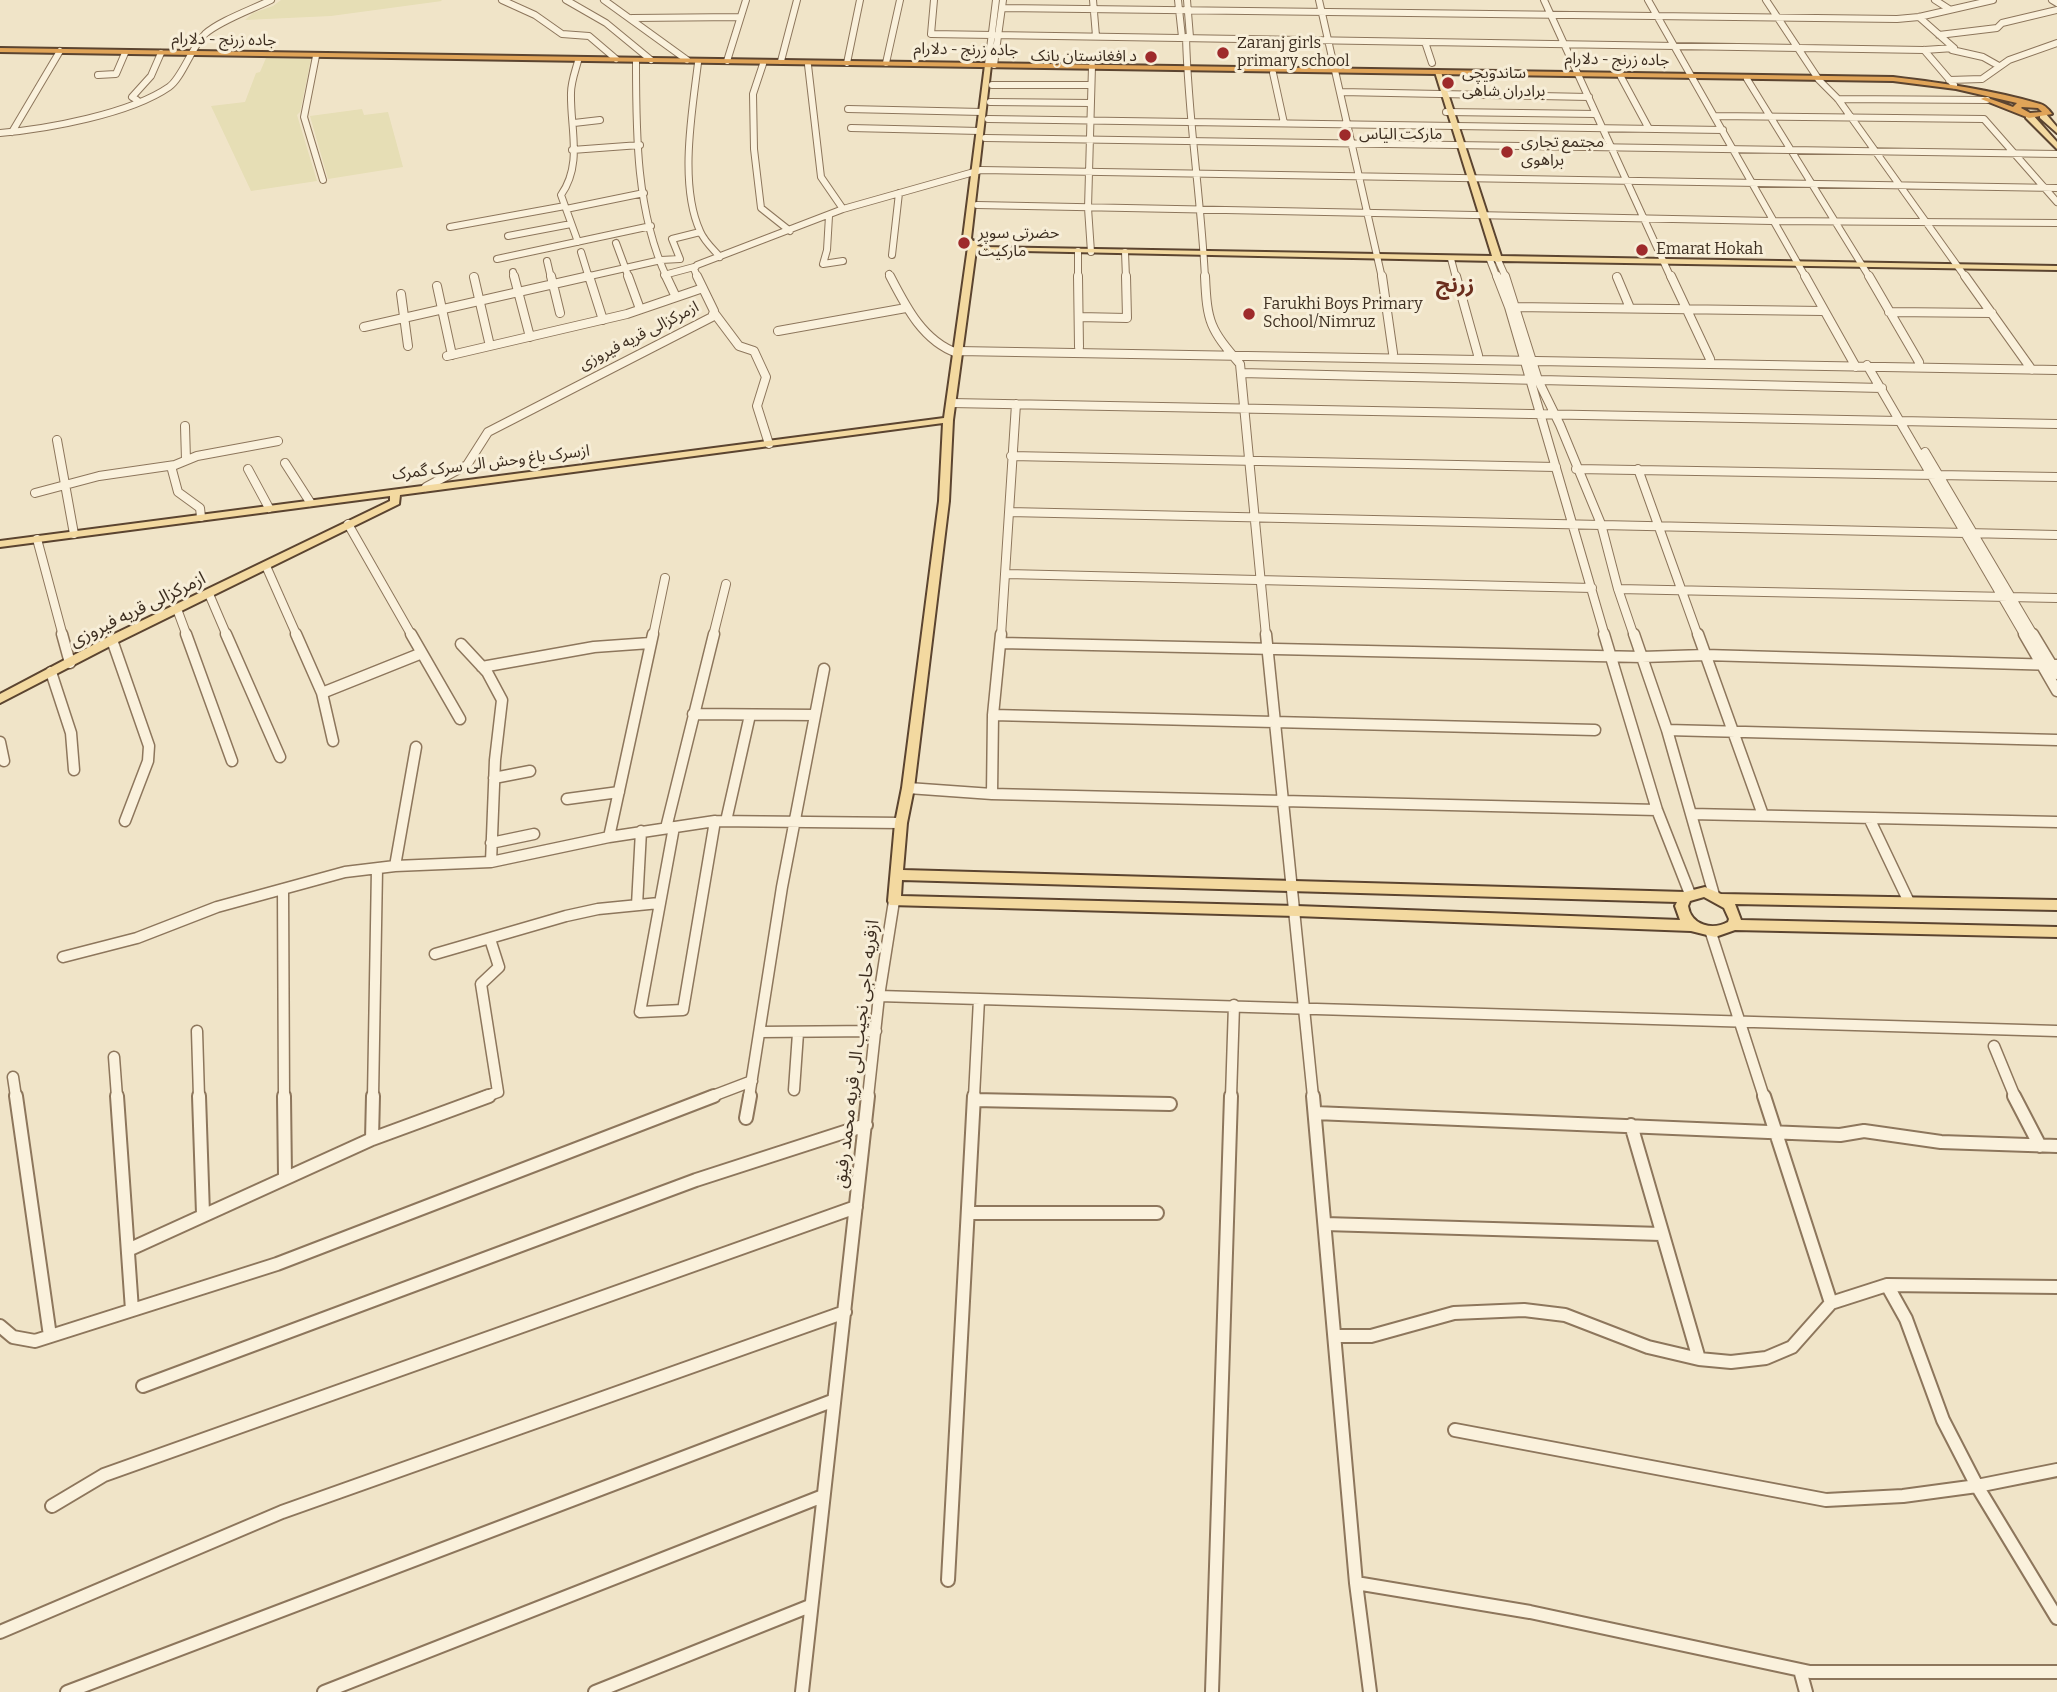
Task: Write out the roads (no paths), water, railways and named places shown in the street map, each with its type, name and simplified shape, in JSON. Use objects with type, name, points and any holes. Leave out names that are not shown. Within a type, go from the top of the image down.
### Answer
[{"type":"highway","name":"جاده زرنج - دلارام","points":[[0,50],[991,66]]},
{"type":"highway","name":"جاده زرنج - دلارام","points":[[447,58],[781,61],[1335,72]]},
{"type":"highway","name":"جاده زرنج - دلارام","points":[[1187,69],[1273,72],[1436,71],[1897,81],[1964,92],[2027,115]]},
{"type":"highway","name":"جاده زرنج - دلارام","points":[[1576,75],[1621,78],[1893,79],[1956,88],[2047,107]]},
{"type":"highway","points":[[2029,104],[2016,107],[2027,115],[2047,107]]},
{"type":"main road","points":[[985,116],[990,102],[991,66]]},
{"type":"main road","points":[[991,66],[967,238],[974,245],[997,250],[1202,252]]},
{"type":"main road","points":[[1436,71],[1493,257]]},
{"type":"main road","points":[[2047,107],[2057,131]]},
{"type":"main road","points":[[2027,115],[2057,147]]},
{"type":"main road","points":[[958,350],[974,245],[978,171]]},
{"type":"main road","points":[[974,245],[1091,250],[2057,266]]},
{"type":"main road","points":[[1379,255],[1451,259],[1493,257]]},
{"type":"main road","name":"ازقریه حاجی نجیب الی قریه محمد رفیق","points":[[894,901],[901,823],[908,788],[944,500],[948,420],[958,350]]},
{"type":"main road","name":"ازسرک باغ وحش الی سرک گمرک","points":[[0,544],[948,420]]},
{"type":"main road","name":"ازمرکزالی قریه فیروزی","points":[[0,699],[112,640],[395,502],[395,491]]},
{"type":"main road","points":[[897,875],[2057,905]]},
{"type":"main road","points":[[1688,895],[1681,903],[1681,911],[1693,926]]},
{"type":"main road","points":[[1718,897],[1733,912],[1733,925]]},
{"type":"main road","points":[[894,901],[1296,911],[1693,926],[1712,933],[1720,933],[1733,925],[2057,932]]},
{"type":"street","points":[[0,133],[120,110],[136,100],[174,85],[190,53],[206,33],[271,0]]},
{"type":"street","points":[[502,0],[535,15],[562,34],[589,36],[616,59]]},
{"type":"street","points":[[566,0],[606,23],[651,60]]},
{"type":"street","points":[[606,1],[622,0]]},
{"type":"street","points":[[727,61],[746,0]]},
{"type":"street","points":[[781,61],[797,0]]},
{"type":"street","points":[[847,63],[860,0]]},
{"type":"street","points":[[886,63],[900,0]]},
{"type":"street","points":[[934,0],[931,34],[1952,50],[1983,57],[1999,66]]},
{"type":"street","points":[[991,66],[991,34],[996,0]]},
{"type":"street","points":[[991,66],[1000,34],[1003,0]]},
{"type":"street","points":[[1093,0],[1096,36]]},
{"type":"street","points":[[1178,0],[1186,37]]},
{"type":"street","points":[[1187,0],[1187,69],[1202,209],[1207,315],[1215,335],[1240,364],[1282,802],[1296,911],[1356,1583],[1370,1692]]},
{"type":"street","points":[[1320,0],[1367,214],[1379,255],[1393,353]]},
{"type":"street","points":[[1412,0],[1416,13]]},
{"type":"street","points":[[1544,0],[1625,181],[1710,359]]},
{"type":"street","points":[[1648,0],[1689,77],[1715,116],[1750,183],[1854,364]]},
{"type":"street","points":[[1766,0],[1819,79],[1838,99],[1872,150],[2030,366]]},
{"type":"street","points":[[1935,0],[1949,9]]},
{"type":"street","points":[[1003,8],[1919,18],[1993,0]]},
{"type":"street","points":[[2052,0],[2057,2]]},
{"type":"street","points":[[606,1],[687,60]]},
{"type":"street","points":[[1940,35],[1997,28],[2002,23],[2057,10]]},
{"type":"street","points":[[632,18],[740,17]]},
{"type":"street","points":[[1919,18],[1954,47],[1952,50]]},
{"type":"street","points":[[1425,42],[1436,71]]},
{"type":"street","points":[[1949,80],[1982,79],[1999,66],[2057,43]]},
{"type":"street","points":[[1924,50],[1956,88]]},
{"type":"street","points":[[12,132],[60,51]]},
{"type":"street","points":[[98,75],[116,74],[125,52]]},
{"type":"street","points":[[136,100],[132,97],[151,76],[161,53]]},
{"type":"street","points":[[316,56],[304,117],[323,180]]},
{"type":"street","points":[[578,61],[571,91],[574,122],[571,179],[561,195],[578,242]]},
{"type":"street","points":[[636,62],[636,117],[644,193],[664,275],[675,295]]},
{"type":"street","points":[[698,63],[693,103],[690,180],[700,232],[720,257]]},
{"type":"street","points":[[763,64],[753,94],[754,149],[761,208],[790,232]]},
{"type":"street","points":[[808,65],[821,177],[843,209]]},
{"type":"street","points":[[1091,250],[1088,208],[1092,68]]},
{"type":"street","points":[[1273,72],[1284,123]]},
{"type":"street","points":[[1621,78],[1648,127]]},
{"type":"street","points":[[1747,79],[1836,220],[1919,362]]},
{"type":"street","points":[[992,85],[1091,85]]},
{"type":"street","points":[[1341,92],[1589,97]]},
{"type":"street","points":[[1838,99],[1987,100]]},
{"type":"street","points":[[1966,100],[2057,202]]},
{"type":"street","points":[[990,102],[1091,103]]},
{"type":"street","points":[[848,109],[1092,120],[1723,130]]},
{"type":"street","points":[[1448,112],[1596,114]]},
{"type":"street","points":[[1715,116],[1984,119]]},
{"type":"street","points":[[574,122],[600,120]]},
{"type":"street","points":[[851,128],[1090,139],[2057,153]]},
{"type":"street","points":[[572,150],[640,145]]},
{"type":"street","points":[[664,275],[694,267],[790,232],[843,209],[978,171],[2057,188]]},
{"type":"street","points":[[450,227],[644,193]]},
{"type":"street","points":[[892,255],[898,193]]},
{"type":"street","points":[[977,205],[1772,221],[2057,223]]},
{"type":"street","points":[[829,216],[827,250],[823,264],[843,261]]},
{"type":"street","points":[[508,236],[571,224]]},
{"type":"street","points":[[497,260],[651,226]]},
{"type":"street","points":[[364,327],[661,260],[680,259],[672,239],[700,232]]},
{"type":"street","points":[[616,243],[640,309]]},
{"type":"street","points":[[1078,251],[1080,347]]},
{"type":"street","points":[[581,252],[603,320]]},
{"type":"street","points":[[1079,317],[1127,318],[1125,252]]},
{"type":"street","points":[[1493,257],[1513,307],[1527,358],[1555,414],[1601,524],[1618,589],[1667,730],[1718,897]]},
{"type":"street","points":[[1451,259],[1478,355]]},
{"type":"street","points":[[547,261],[561,313]]},
{"type":"street","name":"ازمرکزالی قریه فیروزی","points":[[426,487],[466,466],[476,455],[481,438],[488,432],[715,314],[694,267]]},
{"type":"street","points":[[513,272],[516,293],[530,337]]},
{"type":"street","points":[[889,274],[906,308],[946,350],[1393,353],[1870,365],[2057,364]]},
{"type":"street","points":[[474,277],[491,346]]},
{"type":"street","points":[[1617,277],[1630,308]]},
{"type":"street","points":[[437,286],[449,356],[603,320],[704,288]]},
{"type":"street","points":[[401,294],[408,346]]},
{"type":"street","points":[[1513,307],[1824,310]]},
{"type":"street","points":[[778,331],[906,308]]},
{"type":"street","points":[[1889,312],[1992,313]]},
{"type":"street","points":[[715,314],[739,346],[754,351],[766,377],[758,394],[758,411],[761,428],[769,444]]},
{"type":"street","points":[[958,350],[1080,347],[1854,364]]},
{"type":"street","points":[[1527,358],[1528,379],[1610,656],[1657,810],[1688,895]]},
{"type":"street","points":[[1870,365],[1919,362],[2030,366],[2057,370]]},
{"type":"street","points":[[1870,365],[1903,420]]},
{"type":"street","points":[[1870,365],[2007,597],[2057,674]]},
{"type":"street","points":[[1241,373],[1882,387]]},
{"type":"street","points":[[951,403],[2057,424]]},
{"type":"street","points":[[992,794],[993,715],[1007,574],[1011,456],[1016,404]]},
{"type":"street","points":[[185,426],[186,460]]},
{"type":"street","points":[[57,440],[74,534]]},
{"type":"street","points":[[35,493],[99,476],[171,466],[186,460],[278,441]]},
{"type":"street","points":[[1011,456],[1556,467]]},
{"type":"street","points":[[285,463],[310,502]]},
{"type":"street","points":[[171,466],[178,492],[200,508],[201,517]]},
{"type":"street","points":[[247,469],[269,508]]},
{"type":"street","points":[[1576,469],[2057,477]]},
{"type":"street","points":[[1637,470],[1763,816]]},
{"type":"street","points":[[1009,513],[2057,535]]},
{"type":"street","points":[[348,524],[460,719]]},
{"type":"street","points":[[37,539],[70,663]]},
{"type":"street","points":[[266,566],[322,693],[333,741]]},
{"type":"street","points":[[1007,574],[1592,588]]},
{"type":"street","points":[[609,836],[664,578]]},
{"type":"street","points":[[726,584],[693,714],[670,828],[640,1011],[681,1012],[721,821],[750,715]]},
{"type":"street","points":[[1618,589],[2057,598]]},
{"type":"street","points":[[209,594],[280,757]]},
{"type":"street","points":[[177,608],[232,761]]},
{"type":"street","points":[[112,640],[149,743],[148,761],[125,821]]},
{"type":"street","points":[[482,667],[594,647],[650,643]]},
{"type":"street","points":[[1001,643],[2050,664]]},
{"type":"street","points":[[461,644],[482,667],[502,700],[491,862]]},
{"type":"street","points":[[322,693],[422,653]]},
{"type":"street","points":[[2050,664],[2057,691]]},
{"type":"street","points":[[747,1118],[782,887],[797,821],[824,669]]},
{"type":"street","points":[[51,672],[73,739],[74,770]]},
{"type":"street","points":[[693,714],[815,715]]},
{"type":"street","points":[[993,715],[1595,730]]},
{"type":"street","points":[[1667,730],[2057,740]]},
{"type":"street","points":[[0,742],[4,761]]},
{"type":"street","points":[[396,866],[416,747]]},
{"type":"street","points":[[495,778],[530,771]]},
{"type":"street","points":[[908,788],[992,794],[1657,810]]},
{"type":"street","points":[[566,799],[619,792]]},
{"type":"street","points":[[1691,814],[2057,822]]},
{"type":"street","points":[[1870,818],[1909,902]]},
{"type":"street","points":[[63,957],[137,938],[217,907],[345,873],[396,866],[491,862],[609,836],[721,821],[901,823]]},
{"type":"street","points":[[637,905],[641,831]]},
{"type":"street","points":[[491,843],[534,834]]},
{"type":"street","points":[[372,1139],[377,869]]},
{"type":"street","points":[[283,890],[285,1176]]},
{"type":"street","name":"ازقریه حاجی نجیب الی قریه محمد رفیق","points":[[802,1692],[832,1401],[845,1312],[879,996],[894,901]]},
{"type":"street","points":[[435,954],[566,916],[659,903]]},
{"type":"street","points":[[1712,933],[1773,1130],[1831,1303]]},
{"type":"street","points":[[128,1250],[285,1176],[372,1139],[498,1092],[481,984],[499,967],[490,939]]},
{"type":"street","points":[[879,996],[2057,1031]]},
{"type":"street","points":[[948,1580],[979,999]]},
{"type":"street","points":[[1212,1692],[1234,1005]]},
{"type":"street","points":[[197,1031],[203,1214]]},
{"type":"street","points":[[760,1032],[876,1031]]},
{"type":"street","points":[[794,1090],[798,1033]]},
{"type":"street","points":[[1994,1046],[2006,1080],[2040,1146]]},
{"type":"street","points":[[114,1057],[132,1310]]},
{"type":"street","points":[[13,1077],[50,1336]]},
{"type":"street","points":[[0,1326],[13,1337],[35,1341],[277,1264],[752,1081]]},
{"type":"street","points":[[974,1100],[1170,1104]]},
{"type":"street","points":[[1315,1114],[1773,1130],[1840,1135],[1864,1131],[1941,1142],[2057,1146]]},
{"type":"street","points":[[143,1386],[696,1180],[866,1125]]},
{"type":"street","points":[[1631,1125],[1699,1359]]},
{"type":"street","points":[[52,1506],[104,1475],[856,1207]]},
{"type":"street","points":[[968,1213],[1157,1213]]},
{"type":"street","points":[[1325,1224],[1661,1234]]},
{"type":"street","points":[[1336,1336],[1371,1336],[1454,1313],[1524,1310],[1565,1315],[1648,1347],[1699,1359],[1731,1362],[1766,1358],[1792,1348],[1831,1303],[1887,1285],[2057,1287]]},
{"type":"street","points":[[1887,1285],[1906,1319],[1943,1419],[1977,1486],[2057,1618]]},
{"type":"street","points":[[0,1632],[282,1512],[845,1312]]},
{"type":"street","points":[[68,1692],[832,1401]]},
{"type":"street","points":[[1455,1430],[1826,1500],[1903,1496],[1977,1486],[2057,1470]]},
{"type":"street","points":[[324,1692],[823,1496]]},
{"type":"street","points":[[1356,1583],[1530,1612],[1800,1670],[2057,1672]]},
{"type":"street","points":[[594,1692],[810,1606]]},
{"type":"street","points":[[1800,1670],[1806,1692]]},
{"type":"place","name":"Zaranj girls primary school","points":[[1223,53]]},
{"type":"place","name":"د افغانستان بانک","points":[[1151,57]]},
{"type":"place","name":"ساندویچی برادران شاهی","points":[[1448,83]]},
{"type":"place","name":"مارکت الیاس","points":[[1345,135]]},
{"type":"place","name":"مجتمع تجاری براهوی","points":[[1507,152]]},
{"type":"place","name":"حضرتی سوپر مارکیت","points":[[964,243]]},
{"type":"place","name":"Emarat Hokah","points":[[1642,250]]},
{"type":"place","name":"Farukhi Boys Primary School/Nimruz","points":[[1249,314]]},
{"type":"district","name":"زرنج","points":[[1455,286]]}]
